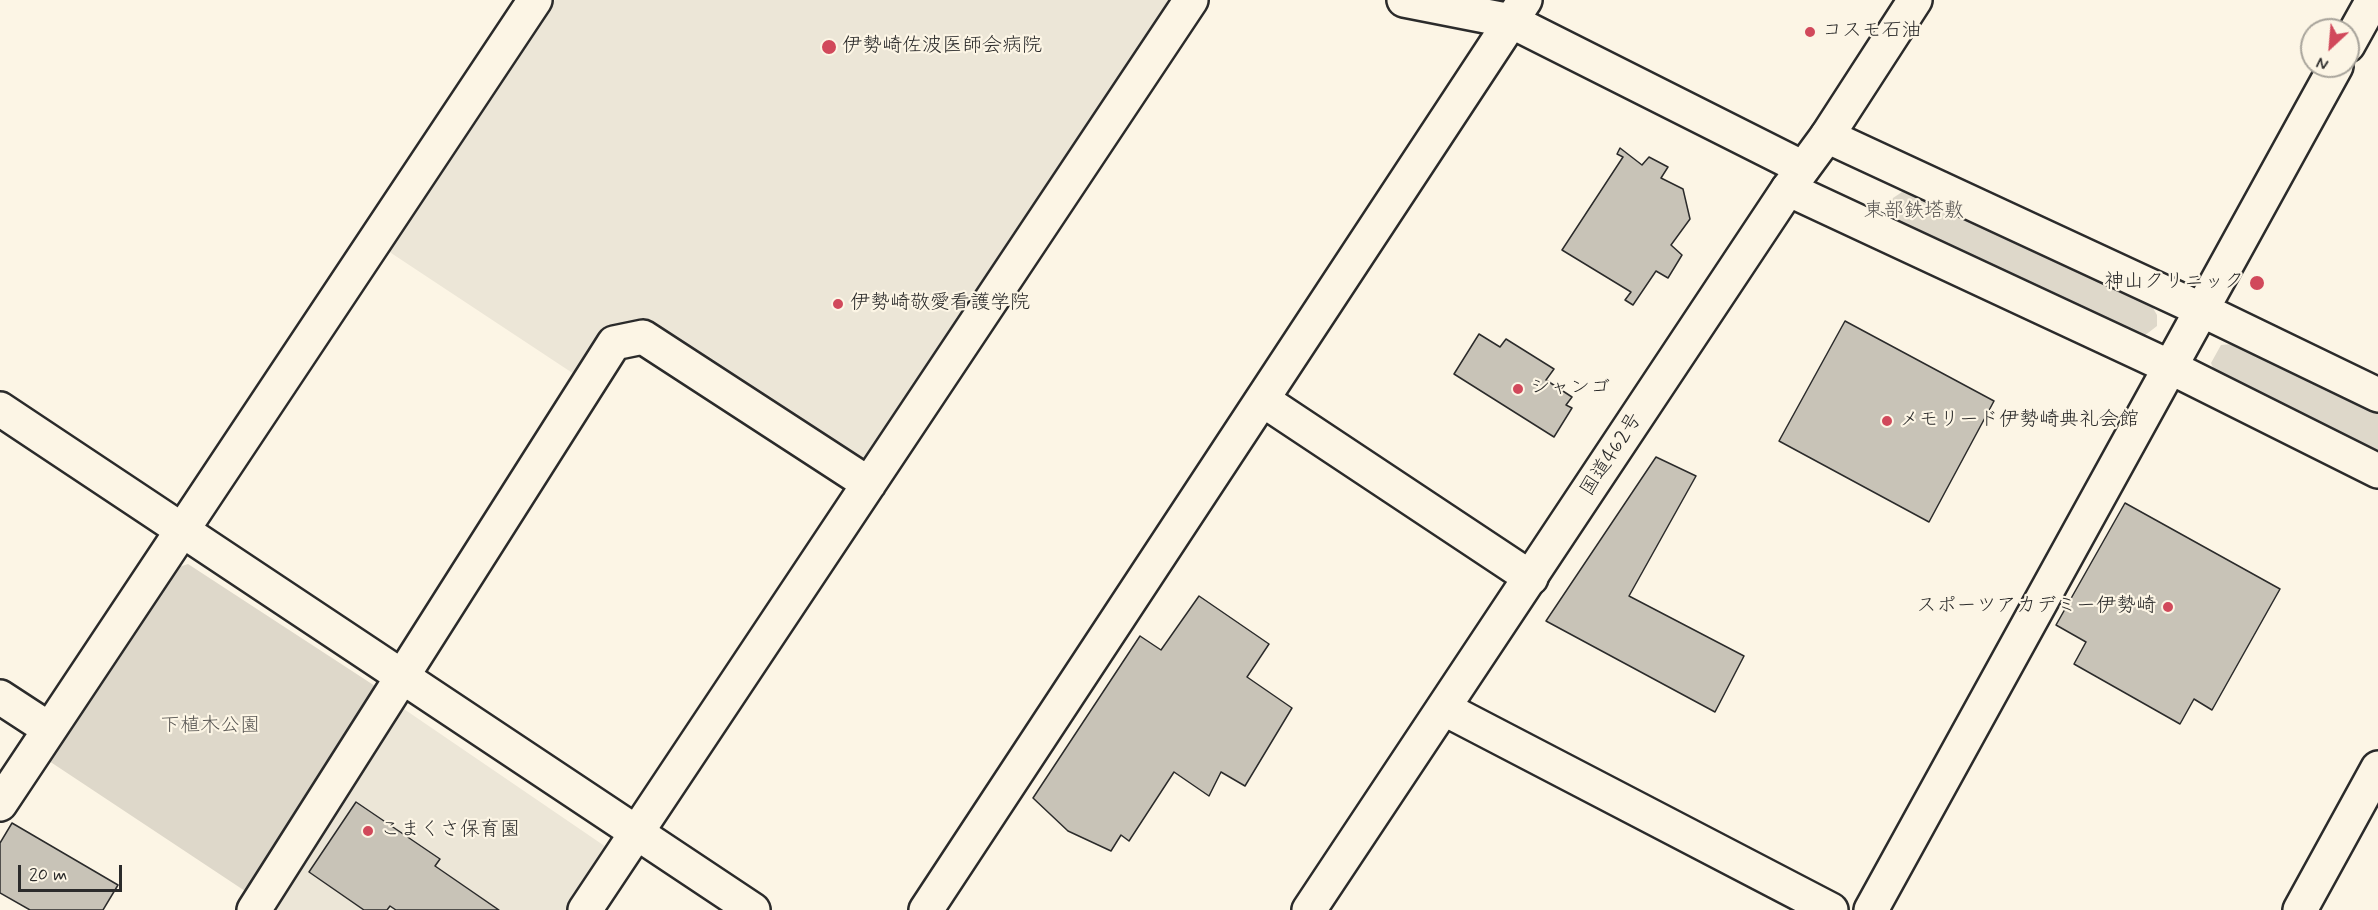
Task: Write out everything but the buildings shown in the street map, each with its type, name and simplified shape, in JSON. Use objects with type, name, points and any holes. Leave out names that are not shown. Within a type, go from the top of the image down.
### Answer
[{"type":"main road","points":[[0,804],[535,0]]},
{"type":"main road","points":[[585,910],[1191,0]]},
{"type":"main road","points":[[1404,0],[1518,10],[1796,178],[2378,471]]},
{"type":"main road","name":"国道462号","points":[[1309,910],[1445,709],[1796,178],[1827,136],[1914,0]]},
{"type":"main road","points":[[2360,23],[2373,0]]},
{"type":"main road","points":[[926,910],[1518,10]]},
{"type":"main road","points":[[1871,910],[2330,78]]},
{"type":"main road","points":[[1827,136],[2202,310],[2378,395]]},
{"type":"main road","points":[[254,910],[614,344],[643,337],[869,484]]},
{"type":"main road","points":[[1263,400],[1531,578]]},
{"type":"main road","points":[[0,409],[753,910]]},
{"type":"main road","points":[[0,697],[49,729]]},
{"type":"main road","points":[[1445,709],[1831,910]]},
{"type":"main road","points":[[2300,910],[2378,768]]},
{"type":"shaded area","points":[[555,0],[1179,0],[867,463],[641,328],[580,378],[385,249]]},
{"type":"shaded area","points":[[401,707],[609,849],[568,910],[269,910]]},
{"type":"green space","name":"東部鉄塔敷","points":[[1905,190],[2146,296],[2157,315],[2157,326],[2144,336],[2126,335],[1897,229],[1888,213],[1893,198]]},
{"type":"green space","points":[[2242,343],[2378,408],[2378,453],[2216,375],[2211,363],[2221,345]]},
{"type":"green space","name":"下植木公園","points":[[188,564],[375,686],[245,891],[46,759],[179,567]]},
{"type":"place","name":"コスモ石油","points":[[1810,32]]},
{"type":"place","name":"伊勢崎佐波医師会病院","points":[[829,47]]},
{"type":"place","name":"神山クリニック","points":[[2257,283]]},
{"type":"place","name":"伊勢崎敬愛看護学院","points":[[838,304]]},
{"type":"place","name":"シャンゴ","points":[[1518,389]]},
{"type":"place","name":"メモリード伊勢崎典礼会館","points":[[1887,421]]},
{"type":"place","name":"スポーツアカデミー伊勢崎","points":[[2168,607]]},
{"type":"place","name":"こまくさ保育園","points":[[368,831]]}]
